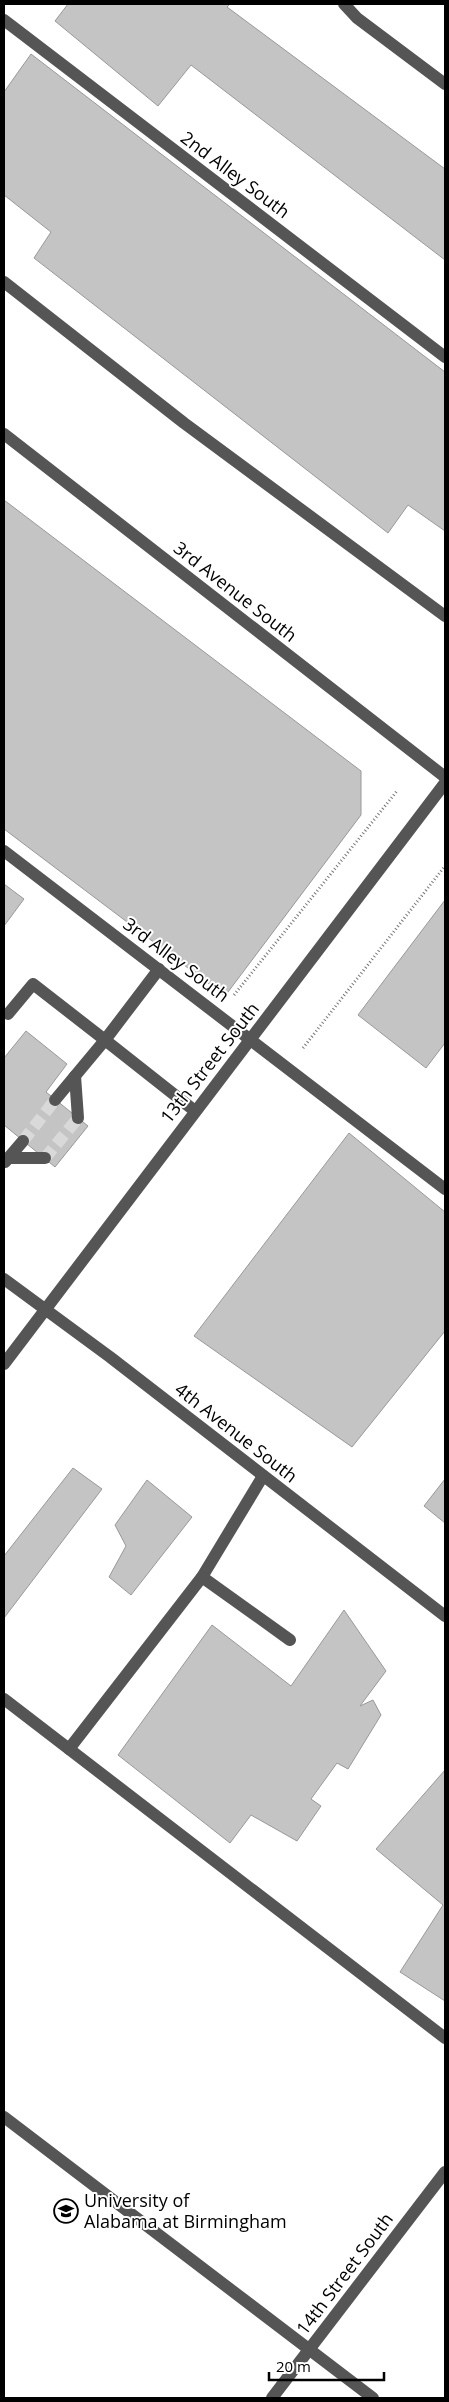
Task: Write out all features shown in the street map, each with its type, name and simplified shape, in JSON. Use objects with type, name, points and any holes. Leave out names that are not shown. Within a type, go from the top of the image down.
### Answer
[{"type":"street","points":[[344,4],[356,18],[445,84]]},
{"type":"street","name":"2nd Alley South","points":[[4,20],[445,358]]},
{"type":"street","points":[[4,282],[184,423],[445,616]]},
{"type":"street","name":"3rd Avenue South","points":[[4,434],[445,777]]},
{"type":"street","name":"13th Street South","points":[[4,1364],[445,783]]},
{"type":"street","name":"3rd Alley South","points":[[4,851],[445,1189]]},
{"type":"street","points":[[55,1100],[159,969]]},
{"type":"street","points":[[5,1018],[33,984],[195,1111]]},
{"type":"street","points":[[75,1076],[78,1118]]},
{"type":"street","points":[[6,1161],[23,1141]]},
{"type":"street","points":[[6,1161],[45,1158]]},
{"type":"street","name":"4th Avenue South","points":[[4,1279],[445,1616]]},
{"type":"street","points":[[69,1749],[202,1577],[263,1476]]},
{"type":"street","points":[[202,1577],[290,1640]]},
{"type":"street","points":[[4,1699],[445,2038]]},
{"type":"street","points":[[4,2116],[373,2398]]},
{"type":"street","name":"14th Street South","points":[[272,2398],[445,2172]]},
{"type":"path","points":[[218,1014],[397,790]]},
{"type":"path","points":[[288,1068],[445,866]]},
{"type":"building","points":[[68,4],[230,4],[227,7],[445,169],[445,260],[191,65],[158,106],[55,21]]},
{"type":"building","points":[[31,54],[445,372],[445,531],[408,505],[388,533],[34,258],[51,232],[4,195],[4,92]]},
{"type":"building","points":[[4,500],[361,771],[361,815],[225,996],[4,829]]},
{"type":"building","points":[[4,884],[24,899],[4,926]]},
{"type":"building","points":[[445,900],[445,1043],[426,1068],[358,1015]]},
{"type":"building","points":[[26,1031],[67,1064],[46,1092],[88,1126],[55,1167],[4,1125],[4,1058]]},
{"type":"building","points":[[349,1133],[445,1212],[445,1331],[352,1447],[194,1336]]},
{"type":"building","points":[[73,1468],[102,1489],[4,1618],[4,1556]]},
{"type":"building","points":[[445,1479],[445,1523],[424,1506]]},
{"type":"building","points":[[147,1480],[192,1517],[131,1595],[109,1577],[126,1546],[115,1525]]},
{"type":"building","points":[[344,1610],[386,1671],[360,1706],[373,1700],[381,1715],[348,1769],[337,1763],[311,1799],[321,1806],[297,1841],[251,1815],[230,1843],[118,1755],[212,1625],[291,1686]]},
{"type":"building","points":[[445,1770],[445,2001],[400,1972],[443,1905],[376,1849]]},
{"type":"tunnel","points":[[23,1141],[55,1100]]},
{"type":"tunnel","points":[[45,1158],[78,1118]]},
{"type":"place","name":"University of Alabama at Birmingham","points":[[66,2211]]}]
